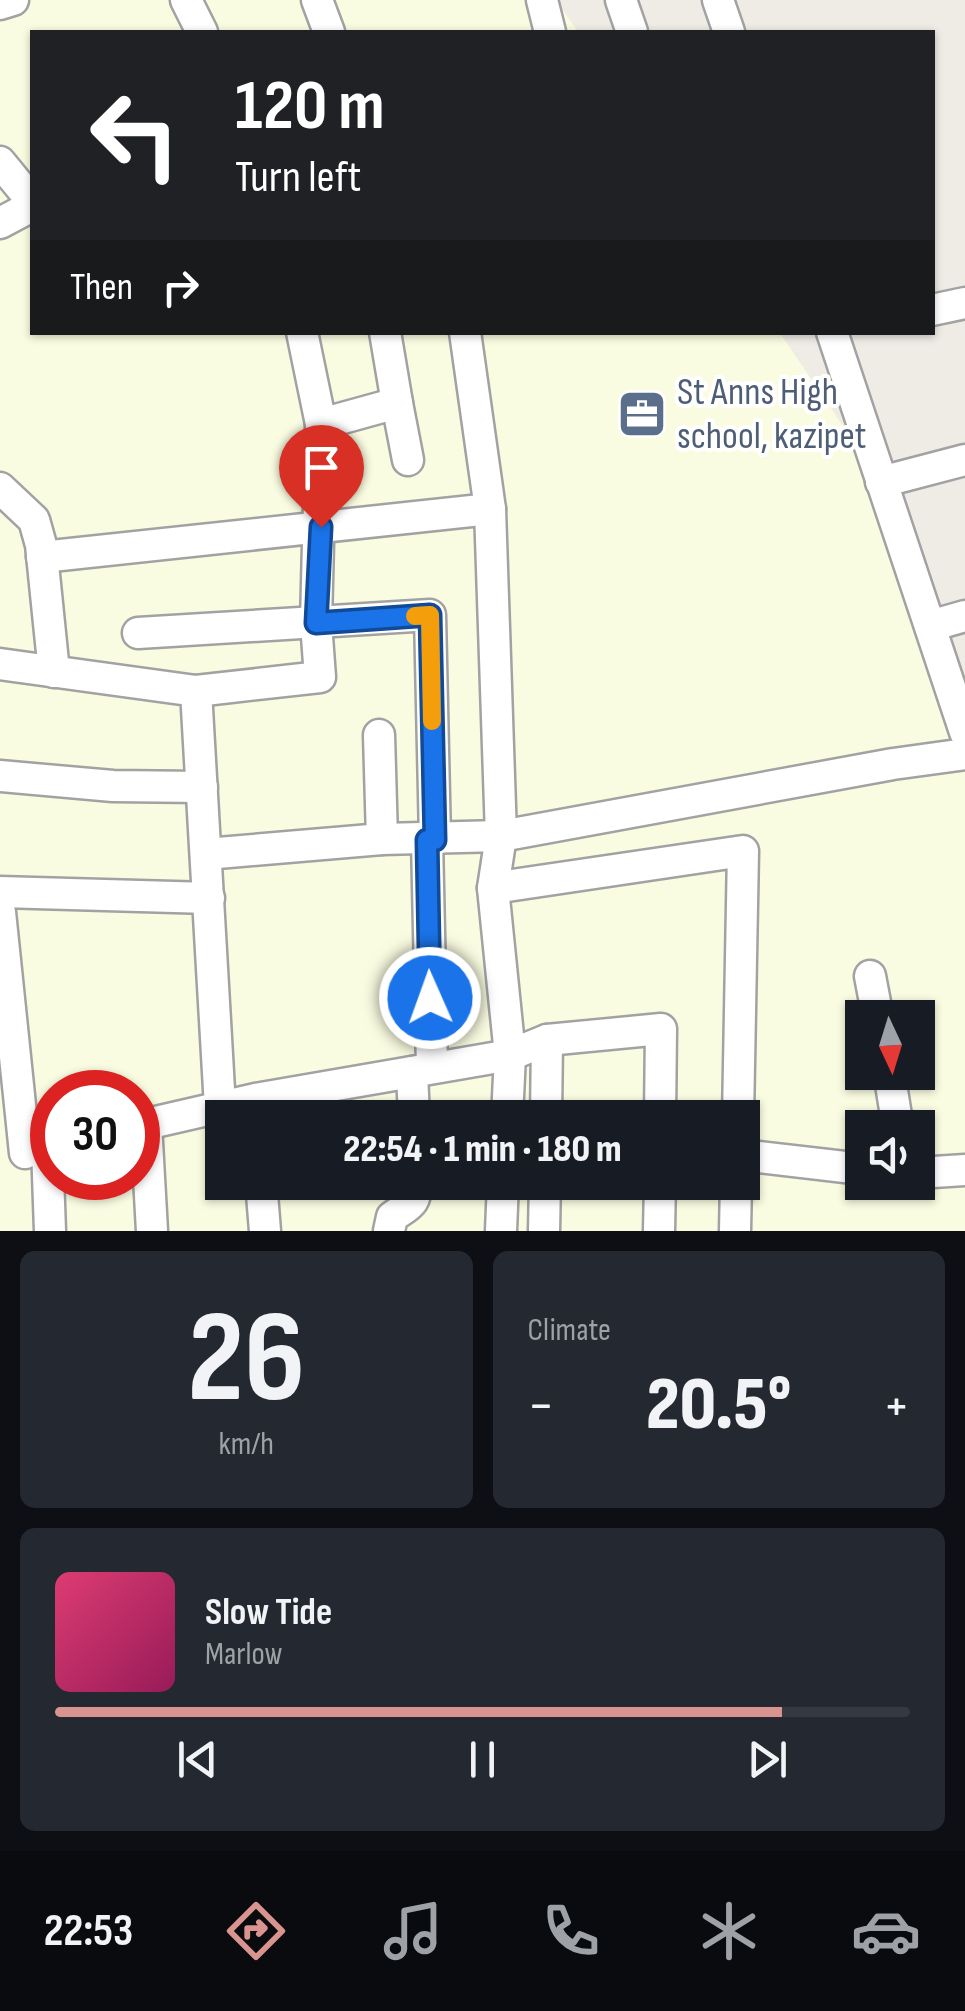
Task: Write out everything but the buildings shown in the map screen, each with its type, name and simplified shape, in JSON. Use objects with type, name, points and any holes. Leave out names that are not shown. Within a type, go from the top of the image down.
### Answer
[{"type":"street","points":[[0,4],[13,0]]},
{"type":"street","points":[[186,0],[201,30]]},
{"type":"street","points":[[317,0],[328,30]]},
{"type":"street","points":[[542,0],[550,30]]},
{"type":"street","points":[[621,0],[631,30]]},
{"type":"street","points":[[718,0],[728,30]]},
{"type":"street","points":[[0,162],[30,201]]},
{"type":"street","points":[[0,223],[30,205]]},
{"type":"street","points":[[935,309],[965,303]]},
{"type":"street","points":[[0,664],[196,692],[320,677],[316,623],[321,424],[303,335]]},
{"type":"street","points":[[385,335],[408,460]]},
{"type":"street","points":[[465,335],[490,509],[501,836],[493,888],[510,1055],[508,1100]]},
{"type":"street","points":[[835,335],[965,732]]},
{"type":"street","points":[[321,424],[398,402]]},
{"type":"street","points":[[881,482],[965,460]]},
{"type":"street","points":[[0,488],[34,520],[42,557],[54,672]]},
{"type":"street","points":[[42,557],[490,509]]},
{"type":"street","points":[[138,632],[430,615],[431,840],[422,1070],[417,1100]]},
{"type":"street","points":[[930,626],[965,616]]},
{"type":"street","points":[[196,692],[220,1100]]},
{"type":"street","points":[[378,735],[382,839]]},
{"type":"street","points":[[206,854],[382,839],[501,836],[965,754]]},
{"type":"street","points":[[0,776],[113,786],[202,788]]},
{"type":"street","points":[[493,888],[743,851],[738,1100]]},
{"type":"street","points":[[0,892],[208,898]]},
{"type":"street","points":[[0,912],[30,1143]]},
{"type":"street","points":[[870,976],[875,1000]]},
{"type":"street","points":[[291,1100],[422,1070],[510,1055],[547,1040],[660,1029],[660,1100]]},
{"type":"street","points":[[546,1100],[547,1040]]},
{"type":"street","points":[[160,1120],[205,1110]]},
{"type":"street","points":[[760,1156],[845,1167]]},
{"type":"street","points":[[935,1172],[965,1170]]},
{"type":"street","points":[[43,1200],[50,1231]]},
{"type":"street","points":[[149,1200],[152,1231]]},
{"type":"street","points":[[262,1200],[265,1231]]},
{"type":"street","points":[[389,1231],[392,1217],[410,1208],[415,1200]]},
{"type":"street","points":[[501,1231],[502,1200]]},
{"type":"street","points":[[544,1231],[545,1200]]},
{"type":"street","points":[[659,1231],[660,1200]]},
{"type":"street","points":[[734,1231],[735,1200]]},
{"type":"shaded area","points":[[0,0],[556,0],[577,30],[30,30],[30,335],[781,335],[881,482],[965,745],[965,1231],[0,1231]]},
{"type":"slow traffic","points":[[415,616],[430,615],[432,721]]},
{"type":"place","name":"St Anns High school, kazipet","points":[[642,414]]},
{"type":"route","points":[[321,527],[316,623],[430,615],[435,840],[427,840],[430,998]]}]
